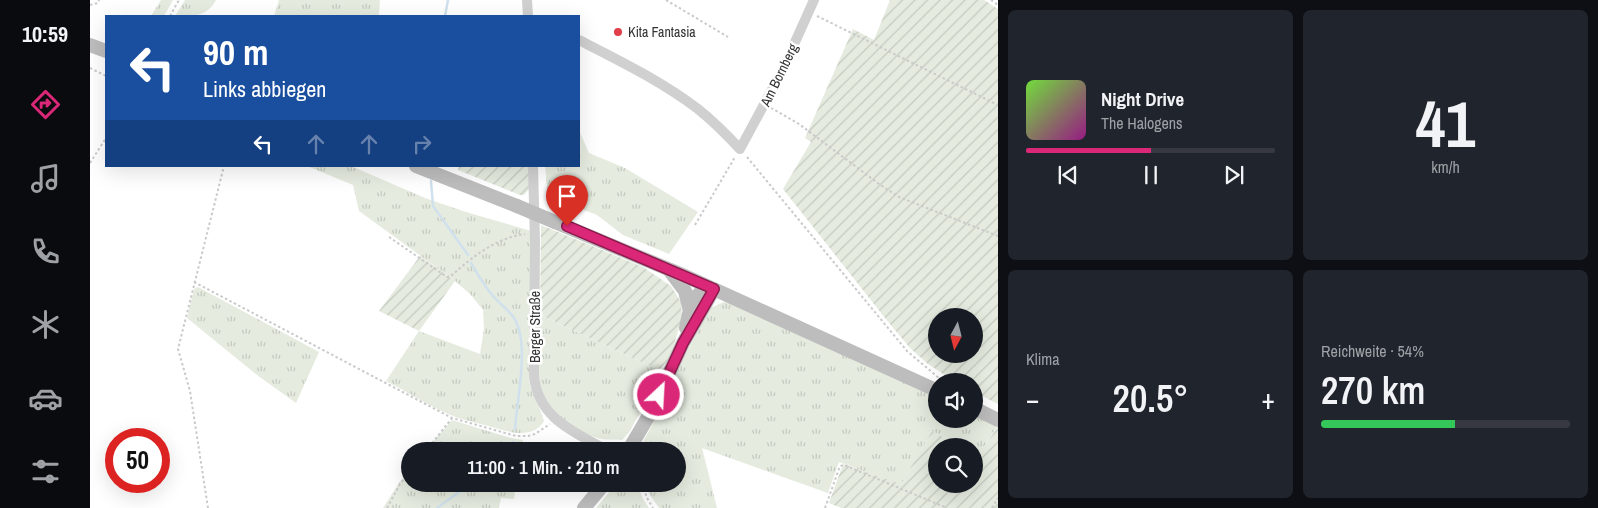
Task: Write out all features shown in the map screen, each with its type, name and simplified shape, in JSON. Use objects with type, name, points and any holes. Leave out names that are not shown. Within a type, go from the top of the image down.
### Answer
[{"type":"main road","points":[[90,45],[105,51]]},
{"type":"main road","points":[[418,167],[668,268],[928,386]]},
{"type":"main road","points":[[668,268],[685,291],[690,311]]},
{"type":"main road","points":[[683,343],[690,311],[697,294],[714,289]]},
{"type":"main road","points":[[633,442],[650,412],[683,343],[714,289]]},
{"type":"main road","points":[[983,412],[998,420]]},
{"type":"main road","points":[[584,508],[597,492]]},
{"type":"street","points":[[527,0],[528,15]]},
{"type":"street","name":"Am Bornberg","points":[[740,149],[782,71],[814,0]]},
{"type":"street","points":[[580,41],[670,89],[700,111],[740,149]]},
{"type":"street","name":"Berger Straße","points":[[533,167],[535,385],[543,405],[556,420],[592,442]]},
{"type":"path","points":[[90,5],[99,0]]},
{"type":"path","points":[[171,15],[179,0]]},
{"type":"path","points":[[666,0],[728,37]]},
{"type":"path","points":[[990,0],[998,5]]},
{"type":"path","points":[[808,12],[998,105]]},
{"type":"path","points":[[90,68],[105,76]]},
{"type":"path","points":[[765,104],[807,130],[899,197],[998,236]]},
{"type":"path","points":[[90,163],[105,140]]},
{"type":"path","points":[[694,225],[740,149],[907,351],[933,373]]},
{"type":"path","points":[[208,508],[190,391],[178,349],[224,167]]},
{"type":"path","points":[[389,237],[447,278],[483,250],[518,235],[535,233]]},
{"type":"path","points":[[194,282],[452,418],[516,436],[535,434],[556,420]]},
{"type":"path","points":[[433,442],[452,418]]},
{"type":"path","points":[[825,508],[837,472],[840,466],[844,465],[947,508]]},
{"type":"path","points":[[387,508],[401,483]]},
{"type":"path","points":[[645,492],[653,508]]},
{"type":"path","points":[[992,508],[998,498]]},
{"type":"green space","points":[[161,0],[173,0],[165,15],[152,15]]},
{"type":"green space","points":[[185,0],[216,0],[204,13],[176,15]]},
{"type":"green space","points":[[279,0],[380,0],[379,15],[274,15]]},
{"type":"green space","points":[[890,0],[984,0],[998,9],[998,404],[983,396],[983,373],[942,373],[928,364],[910,348],[783,189],[811,142],[805,138],[853,29],[874,40]]},
{"type":"green space","points":[[580,132],[589,153],[625,168],[698,212],[669,254],[623,235],[597,215],[548,196],[545,167],[580,167]]},
{"type":"green space","points":[[309,167],[353,167],[425,198],[531,231],[529,377],[531,390],[544,421],[539,427],[526,433],[518,433],[458,418],[431,406],[386,381],[419,331],[480,354],[484,329],[483,310],[471,295],[455,281],[359,211],[353,185]]},
{"type":"green space","points":[[459,167],[530,167],[530,188],[524,195],[520,195],[458,170]]},
{"type":"green space","points":[[541,225],[643,267],[671,286],[681,302],[682,317],[670,359],[659,370],[540,315]]},
{"type":"green space","points":[[420,256],[455,281],[419,331],[379,311]]},
{"type":"green space","points":[[198,287],[319,352],[296,403],[257,375],[187,318],[194,289]]},
{"type":"green space","points":[[726,301],[735,303],[928,393],[928,428],[983,428],[983,418],[998,425],[983,448],[983,438],[945,438],[932,431],[901,485],[839,462],[828,493],[702,448],[717,508],[659,508],[649,492],[686,492],[686,442],[643,442],[658,414],[673,378],[710,308]]},
{"type":"green space","points":[[540,315],[659,370],[660,375],[630,431],[622,440],[602,439],[584,433],[566,422],[545,400],[539,373]]},
{"type":"green space","points":[[452,420],[523,440],[523,442],[433,442]]},
{"type":"green space","points":[[998,426],[998,508],[841,508],[829,503],[843,464],[901,484],[932,431],[945,438],[928,438],[928,493],[983,493],[983,448]]},
{"type":"green space","points":[[401,480],[401,492],[515,492],[514,499],[501,498],[499,508],[383,508]]},
{"type":"green space","points":[[609,492],[640,492],[649,508],[596,508]]},
{"type":"waterway","points":[[445,15],[448,0]]},
{"type":"waterway","points":[[431,181],[433,206],[468,255]]},
{"type":"waterway","points":[[471,263],[488,290],[512,315],[519,329],[522,356],[515,429]]},
{"type":"waterway","points":[[437,508],[459,492]]},
{"type":"place","name":"Kita Fantasia","points":[[618,32]]},
{"type":"route","points":[[567,226],[714,289],[683,343],[659,395]]}]
